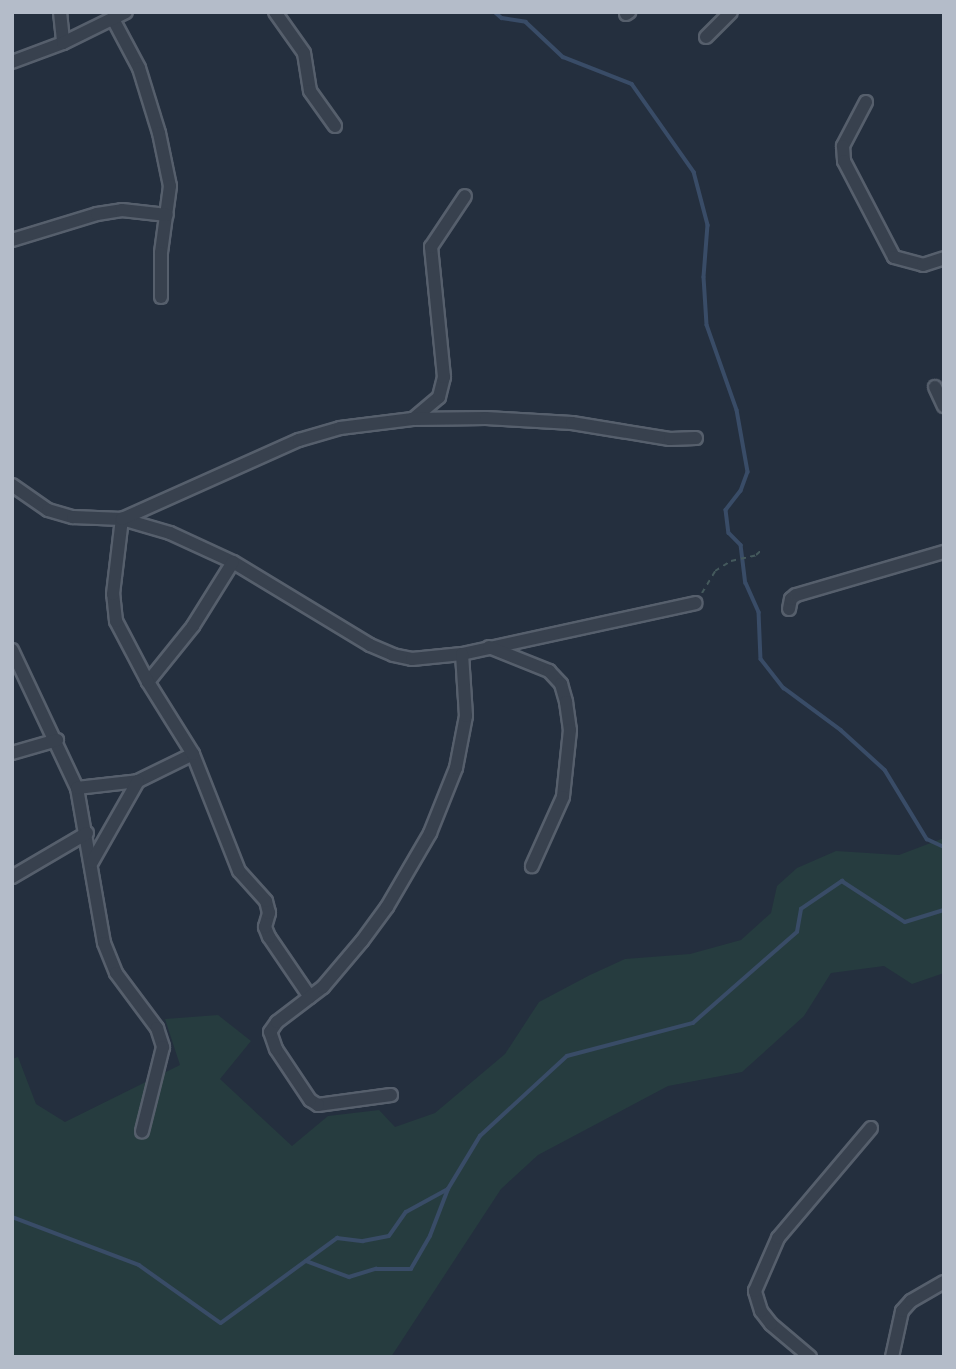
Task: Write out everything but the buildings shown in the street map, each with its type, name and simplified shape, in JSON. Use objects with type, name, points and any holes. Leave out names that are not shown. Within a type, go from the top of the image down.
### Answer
[{"type":"street","points":[[60,12],[63,43]]},
{"type":"street","points":[[12,62],[63,43],[125,12]]},
{"type":"street","points":[[275,12],[304,53],[310,90],[335,126]]},
{"type":"street","points":[[706,37],[731,12]]},
{"type":"street","points":[[113,19],[139,68],[159,133],[170,186],[161,253],[161,298]]},
{"type":"street","points":[[866,102],[843,146],[844,161],[894,257],[923,265],[944,258]]},
{"type":"street","points":[[412,419],[439,397],[444,377],[431,247],[465,195]]},
{"type":"street","points":[[12,240],[97,214],[122,210],[167,215]]},
{"type":"street","points":[[935,387],[944,406]]},
{"type":"street","points":[[121,519],[299,440],[340,428],[412,419],[572,423],[670,439],[696,438]]},
{"type":"street","points":[[12,485],[48,510],[73,517],[121,519],[170,533],[233,562],[393,656],[412,659],[461,654],[696,603]]},
{"type":"street","points":[[121,519],[113,606],[116,621],[148,682],[193,754],[239,871],[266,901],[269,913],[265,927],[269,937],[310,996]]},
{"type":"street","points":[[789,609],[792,598],[796,595],[944,552]]},
{"type":"street","points":[[148,682],[193,626],[233,562]]},
{"type":"street","points":[[488,647],[549,671],[561,684],[566,702],[570,730],[563,797],[532,866]]},
{"type":"street","points":[[12,650],[57,740],[77,788],[87,833],[104,943],[116,973],[157,1028],[163,1047],[142,1131]]},
{"type":"street","points":[[391,1095],[331,1106],[318,1105],[310,1100],[276,1049],[270,1032],[277,1022],[323,988],[362,941],[387,906],[430,833],[456,768],[466,716],[461,654]]},
{"type":"street","points":[[12,753],[57,740]]},
{"type":"street","points":[[77,788],[138,781],[193,754]]},
{"type":"street","points":[[92,862],[138,781]]},
{"type":"street","points":[[12,877],[87,833]]},
{"type":"street","points":[[810,1357],[771,1324],[761,1311],[755,1291],[778,1238],[871,1128]]},
{"type":"street","points":[[892,1357],[902,1311],[911,1301],[944,1282]]},
{"type":"path","points":[[696,603],[715,571],[731,561],[756,555],[763,549]]},
{"type":"green space","points":[[944,838],[944,973],[912,984],[884,966],[831,973],[804,1016],[742,1072],[668,1086],[538,1155],[501,1189],[391,1357],[12,1357],[12,1059],[18,1057],[36,1104],[65,1122],[180,1065],[165,1019],[218,1015],[251,1041],[220,1079],[292,1146],[328,1116],[379,1110],[395,1127],[435,1113],[505,1054],[539,1002],[590,975],[625,959],[690,954],[741,940],[771,913],[777,886],[797,868],[836,851],[899,855]]},
{"type":"waterway","points":[[495,12],[502,18],[526,22],[563,57],[632,84],[694,172],[708,225],[704,277],[707,325],[737,410],[748,472],[741,491],[726,510],[729,533],[741,545],[746,583],[759,612],[761,659],[784,688],[841,730],[885,770],[927,839],[944,847]]},
{"type":"waterway","points":[[12,1217],[139,1265],[221,1323],[337,1238],[363,1241],[389,1236],[406,1212],[448,1189],[480,1136],[567,1056],[693,1023],[797,932],[801,909],[842,881],[905,922],[944,910]]},
{"type":"waterway","points":[[306,1261],[349,1277],[376,1269],[411,1269],[430,1236],[448,1189]]}]
